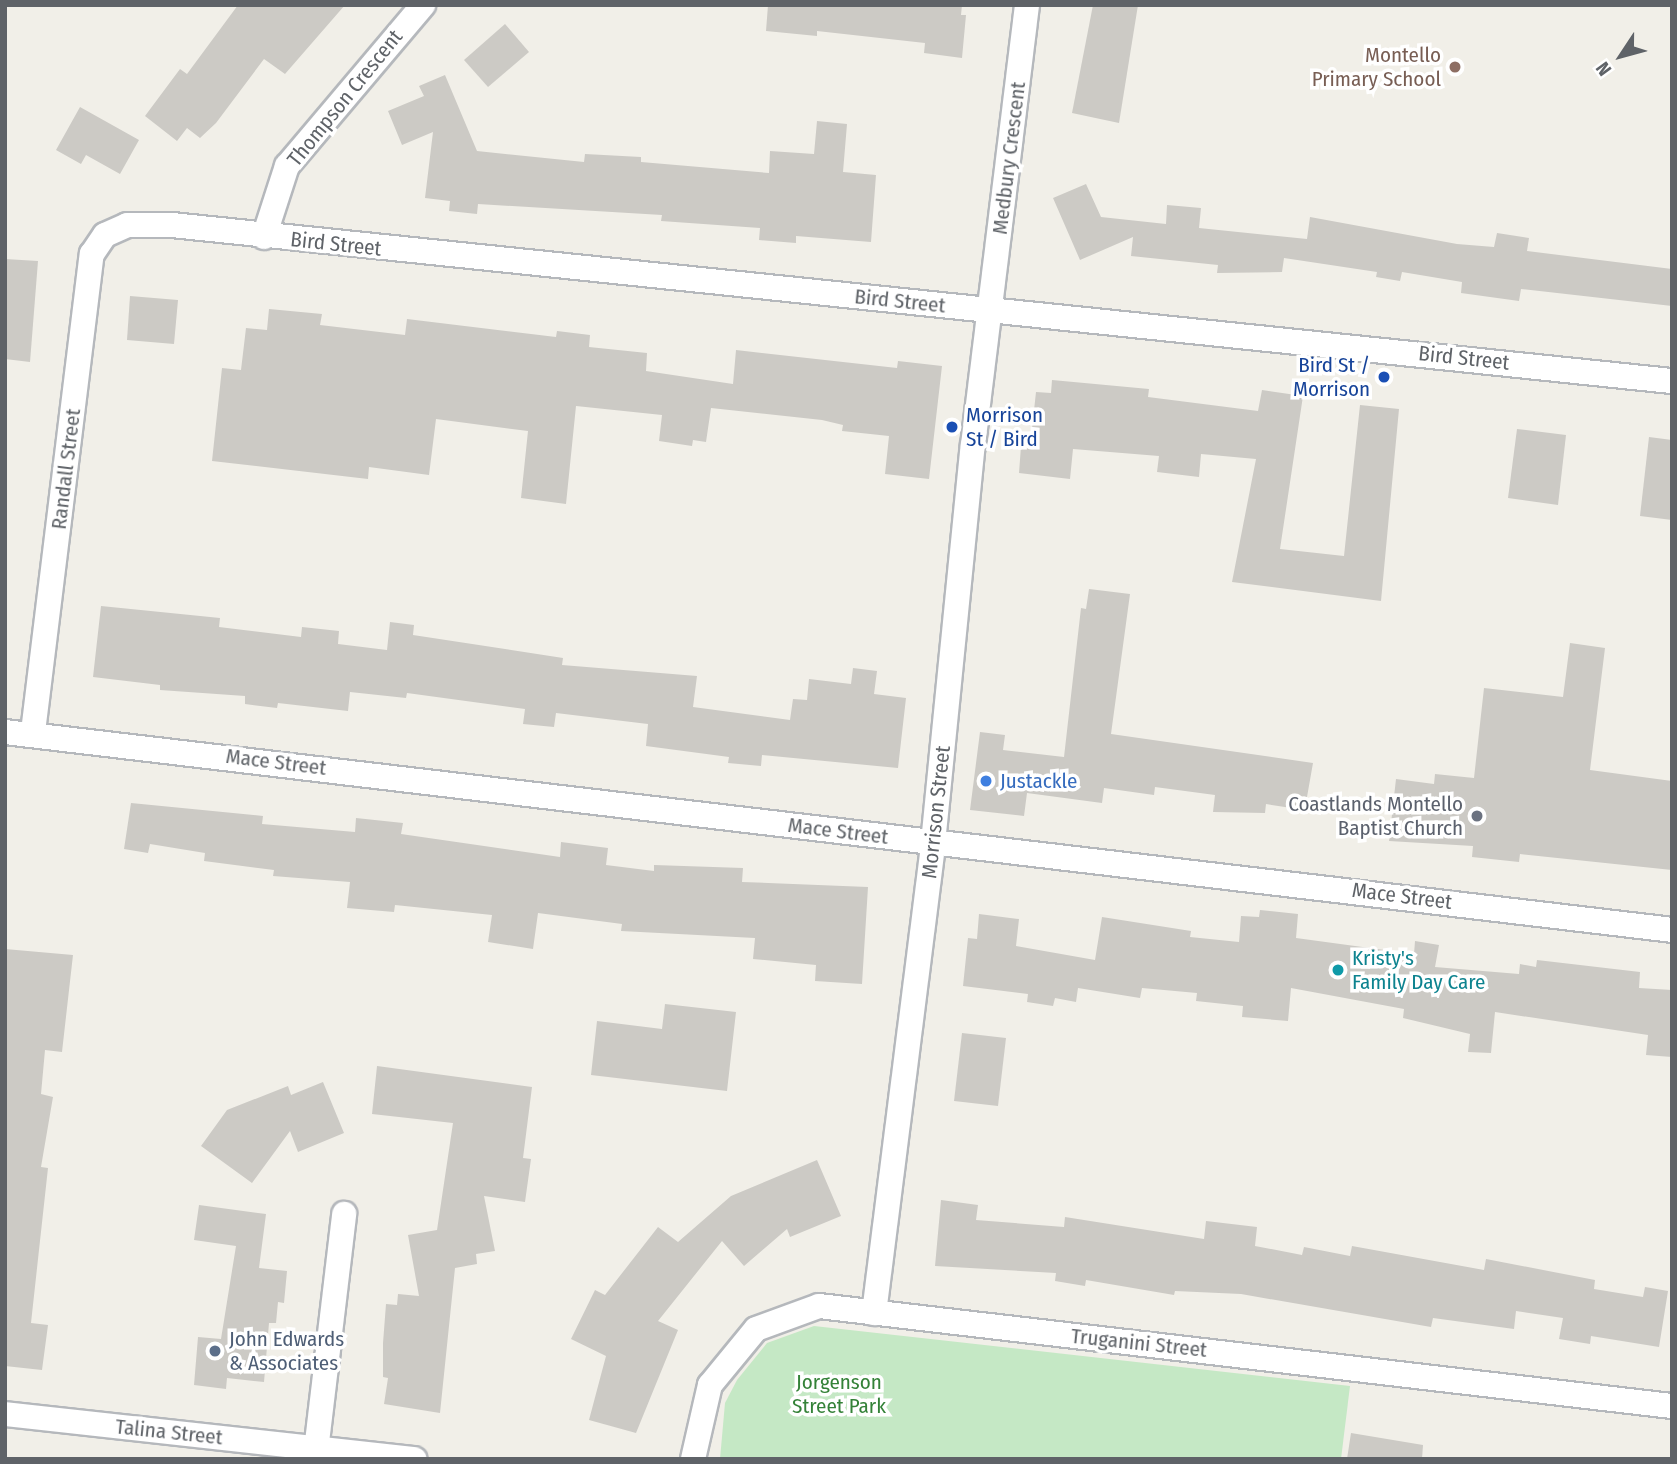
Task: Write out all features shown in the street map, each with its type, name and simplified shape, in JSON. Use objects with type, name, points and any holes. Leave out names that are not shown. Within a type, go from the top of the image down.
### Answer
[{"type":"street","name":"Thompson Crescent","points":[[264,237],[287,166],[423,5]]},
{"type":"street","name":"Medbury Crescent","points":[[991,311],[1027,5]]},
{"type":"street","name":"Bird Street","points":[[127,225],[1672,381]]},
{"type":"street","name":"Randall Street","points":[[33,732],[92,254],[105,234],[127,225]]},
{"type":"street","name":"Morrison Street","points":[[874,1313],[933,843],[991,311]]},
{"type":"street","name":"Mace Street","points":[[5,732],[33,732],[933,843],[1672,930]]},
{"type":"street","points":[[316,1453],[344,1214]]},
{"type":"street","name":"Truganini Street","points":[[693,1459],[710,1385],[756,1329],[819,1306],[1672,1406]]},
{"type":"street","name":"Talina Street","points":[[5,1414],[316,1453],[415,1459]]},
{"type":"green space","name":"Jorgenson Street Park","points":[[814,1326],[1350,1386],[1341,1459],[720,1459],[725,1403],[737,1380],[767,1343]]},
{"type":"building","points":[[238,5],[345,5],[285,74],[264,59],[216,123],[200,138],[187,128],[177,141],[145,116],[180,69],[187,74]]},
{"type":"building","points":[[768,5],[962,5],[961,15],[966,15],[962,58],[924,53],[925,43],[817,31],[817,36],[766,31]]},
{"type":"building","points":[[1093,5],[1138,5],[1119,123],[1072,113]]},
{"type":"building","points":[[505,24],[529,52],[488,87],[464,60]]},
{"type":"building","points":[[445,75],[477,151],[584,162],[585,154],[641,157],[641,162],[769,173],[770,151],[814,154],[817,121],[847,124],[843,172],[876,175],[871,242],[796,236],[796,243],[759,240],[760,228],[661,221],[662,215],[478,204],[477,214],[449,211],[450,201],[425,198],[433,132],[402,145],[388,111],[424,96],[419,86]]},
{"type":"building","points":[[80,107],[139,140],[120,174],[86,155],[81,164],[56,150]]},
{"type":"building","points":[[1086,184],[1101,217],[1166,224],[1167,205],[1201,208],[1199,228],[1307,239],[1310,217],[1457,244],[1494,247],[1497,233],[1529,238],[1527,251],[1672,269],[1672,306],[1521,289],[1519,301],[1461,293],[1462,282],[1402,272],[1400,281],[1376,277],[1377,272],[1284,258],[1282,272],[1217,273],[1218,265],[1131,256],[1133,237],[1080,260],[1053,198]]},
{"type":"building","points":[[5,259],[38,261],[30,362],[5,359]]},
{"type":"building","points":[[130,296],[178,300],[174,344],[127,340]]},
{"type":"building","points":[[269,309],[322,314],[320,325],[405,335],[407,319],[556,337],[557,331],[590,335],[589,347],[647,353],[646,371],[733,384],[736,350],[897,368],[898,361],[942,366],[929,479],[885,474],[889,436],[842,431],[843,425],[822,420],[711,408],[706,442],[693,440],[692,446],[659,441],[662,415],[576,406],[566,504],[521,498],[528,431],[436,419],[429,475],[369,467],[368,479],[212,461],[222,368],[241,370],[246,328],[267,330]]},
{"type":"building","points":[[1052,380],[1149,389],[1148,397],[1258,411],[1262,390],[1303,396],[1280,549],[1344,556],[1360,405],[1399,409],[1381,601],[1232,582],[1256,459],[1201,454],[1199,477],[1157,472],[1159,456],[1073,449],[1070,479],[1019,473],[1021,446],[1030,447],[1036,392],[1051,393]]},
{"type":"building","points":[[1517,429],[1566,435],[1558,505],[1508,498]]},
{"type":"building","points":[[1649,437],[1672,440],[1672,520],[1640,516]]},
{"type":"building","points":[[1089,589],[1130,594],[1111,734],[1313,763],[1307,797],[1300,796],[1298,809],[1266,804],[1265,813],[1213,812],[1215,795],[1155,787],[1154,795],[1104,788],[1102,803],[1027,793],[1024,816],[970,810],[980,732],[1005,735],[1003,750],[1064,757],[1081,608],[1086,609]]},
{"type":"building","points":[[101,606],[220,618],[219,627],[301,637],[302,627],[339,631],[338,644],[387,650],[390,622],[414,625],[413,635],[563,658],[562,665],[697,676],[693,707],[790,720],[793,699],[807,700],[809,679],[851,684],[853,668],[877,671],[874,694],[906,698],[898,768],[762,755],[761,766],[728,763],[729,757],[646,746],[648,724],[556,713],[554,727],[523,724],[525,709],[407,693],[406,698],[350,692],[348,711],[278,703],[277,708],[245,704],[245,696],[160,690],[160,685],[93,677]]},
{"type":"building","points":[[1570,643],[1605,648],[1590,770],[1672,781],[1672,870],[1520,854],[1519,862],[1472,857],[1473,846],[1389,841],[1396,779],[1434,784],[1435,774],[1474,778],[1484,688],[1563,697]]},
{"type":"building","points":[[131,803],[263,816],[262,824],[355,832],[356,818],[403,823],[401,834],[560,857],[561,842],[608,848],[606,865],[654,871],[654,865],[743,868],[742,882],[868,887],[862,984],[815,981],[816,965],[753,959],[755,938],[621,931],[622,924],[538,913],[533,949],[488,942],[492,915],[395,905],[394,912],[347,908],[350,882],[273,876],[274,870],[204,861],[205,853],[150,844],[148,853],[124,849]]},
{"type":"building","points":[[1260,910],[1298,914],[1296,938],[1414,954],[1415,941],[1439,945],[1435,967],[1519,974],[1520,964],[1536,967],[1537,960],[1640,972],[1639,988],[1672,990],[1672,1057],[1646,1055],[1648,1035],[1495,1012],[1491,1053],[1468,1052],[1470,1034],[1403,1018],[1404,1009],[1291,988],[1288,1021],[1242,1017],[1243,1006],[1196,1001],[1197,993],[1142,988],[1140,998],[1078,988],[1076,1002],[1055,998],[1053,1006],[1027,1002],[1028,994],[963,986],[968,938],[977,939],[979,914],[1019,919],[1016,946],[1095,960],[1102,917],[1191,931],[1190,937],[1239,942],[1241,916],[1259,917]]},
{"type":"building","points":[[5,949],[73,955],[62,1052],[45,1050],[41,1094],[53,1097],[41,1167],[48,1168],[31,1323],[48,1325],[42,1370],[5,1366]]},
{"type":"building","points":[[665,1004],[736,1012],[727,1091],[591,1075],[597,1021],[662,1029]]},
{"type":"building","points":[[962,1033],[1006,1038],[998,1106],[954,1101]]},
{"type":"building","points":[[377,1066],[532,1087],[523,1158],[531,1159],[525,1202],[484,1196],[495,1251],[476,1254],[477,1264],[455,1268],[440,1413],[384,1404],[388,1378],[383,1377],[383,1343],[386,1304],[397,1305],[398,1294],[419,1296],[408,1235],[437,1230],[453,1123],[372,1114]]},
{"type":"building","points":[[323,1082],[344,1133],[298,1152],[290,1131],[252,1183],[201,1146],[227,1110],[288,1086],[291,1095]]},
{"type":"building","points":[[817,1160],[841,1216],[790,1237],[787,1229],[744,1266],[722,1241],[658,1321],[678,1330],[636,1433],[589,1420],[606,1356],[571,1339],[595,1290],[605,1295],[658,1227],[678,1242],[731,1196]]},
{"type":"building","points":[[941,1200],[978,1205],[976,1220],[1064,1227],[1065,1217],[1204,1239],[1206,1221],[1257,1227],[1255,1246],[1302,1255],[1304,1247],[1350,1256],[1352,1246],[1484,1270],[1486,1259],[1595,1280],[1594,1289],[1643,1297],[1645,1287],[1668,1291],[1659,1347],[1591,1336],[1590,1344],[1559,1339],[1563,1318],[1516,1311],[1514,1329],[1433,1318],[1431,1327],[1241,1294],[1175,1291],[1174,1295],[1086,1280],[1085,1286],[1055,1281],[1056,1273],[935,1266]]},
{"type":"building","points":[[199,1205],[266,1214],[259,1268],[287,1271],[284,1303],[278,1302],[276,1323],[269,1323],[264,1382],[227,1378],[226,1389],[194,1385],[198,1337],[221,1339],[236,1246],[194,1240]]},
{"type":"building","points":[[1351,1433],[1423,1445],[1422,1459],[1347,1459]]},
{"type":"place","name":"Montello Primary School","points":[[1455,67]]},
{"type":"place","name":"Bird St / Morrison","points":[[1384,377]]},
{"type":"place","name":"Morrison St / Bird","points":[[952,427]]},
{"type":"place","name":"Justackle","points":[[986,781]]},
{"type":"place","name":"Coastlands Montello Baptist Church","points":[[1477,816]]},
{"type":"place","name":"Kristy's Family Day Care","points":[[1338,970]]},
{"type":"place","name":"John Edwards & Associates","points":[[215,1351]]}]
